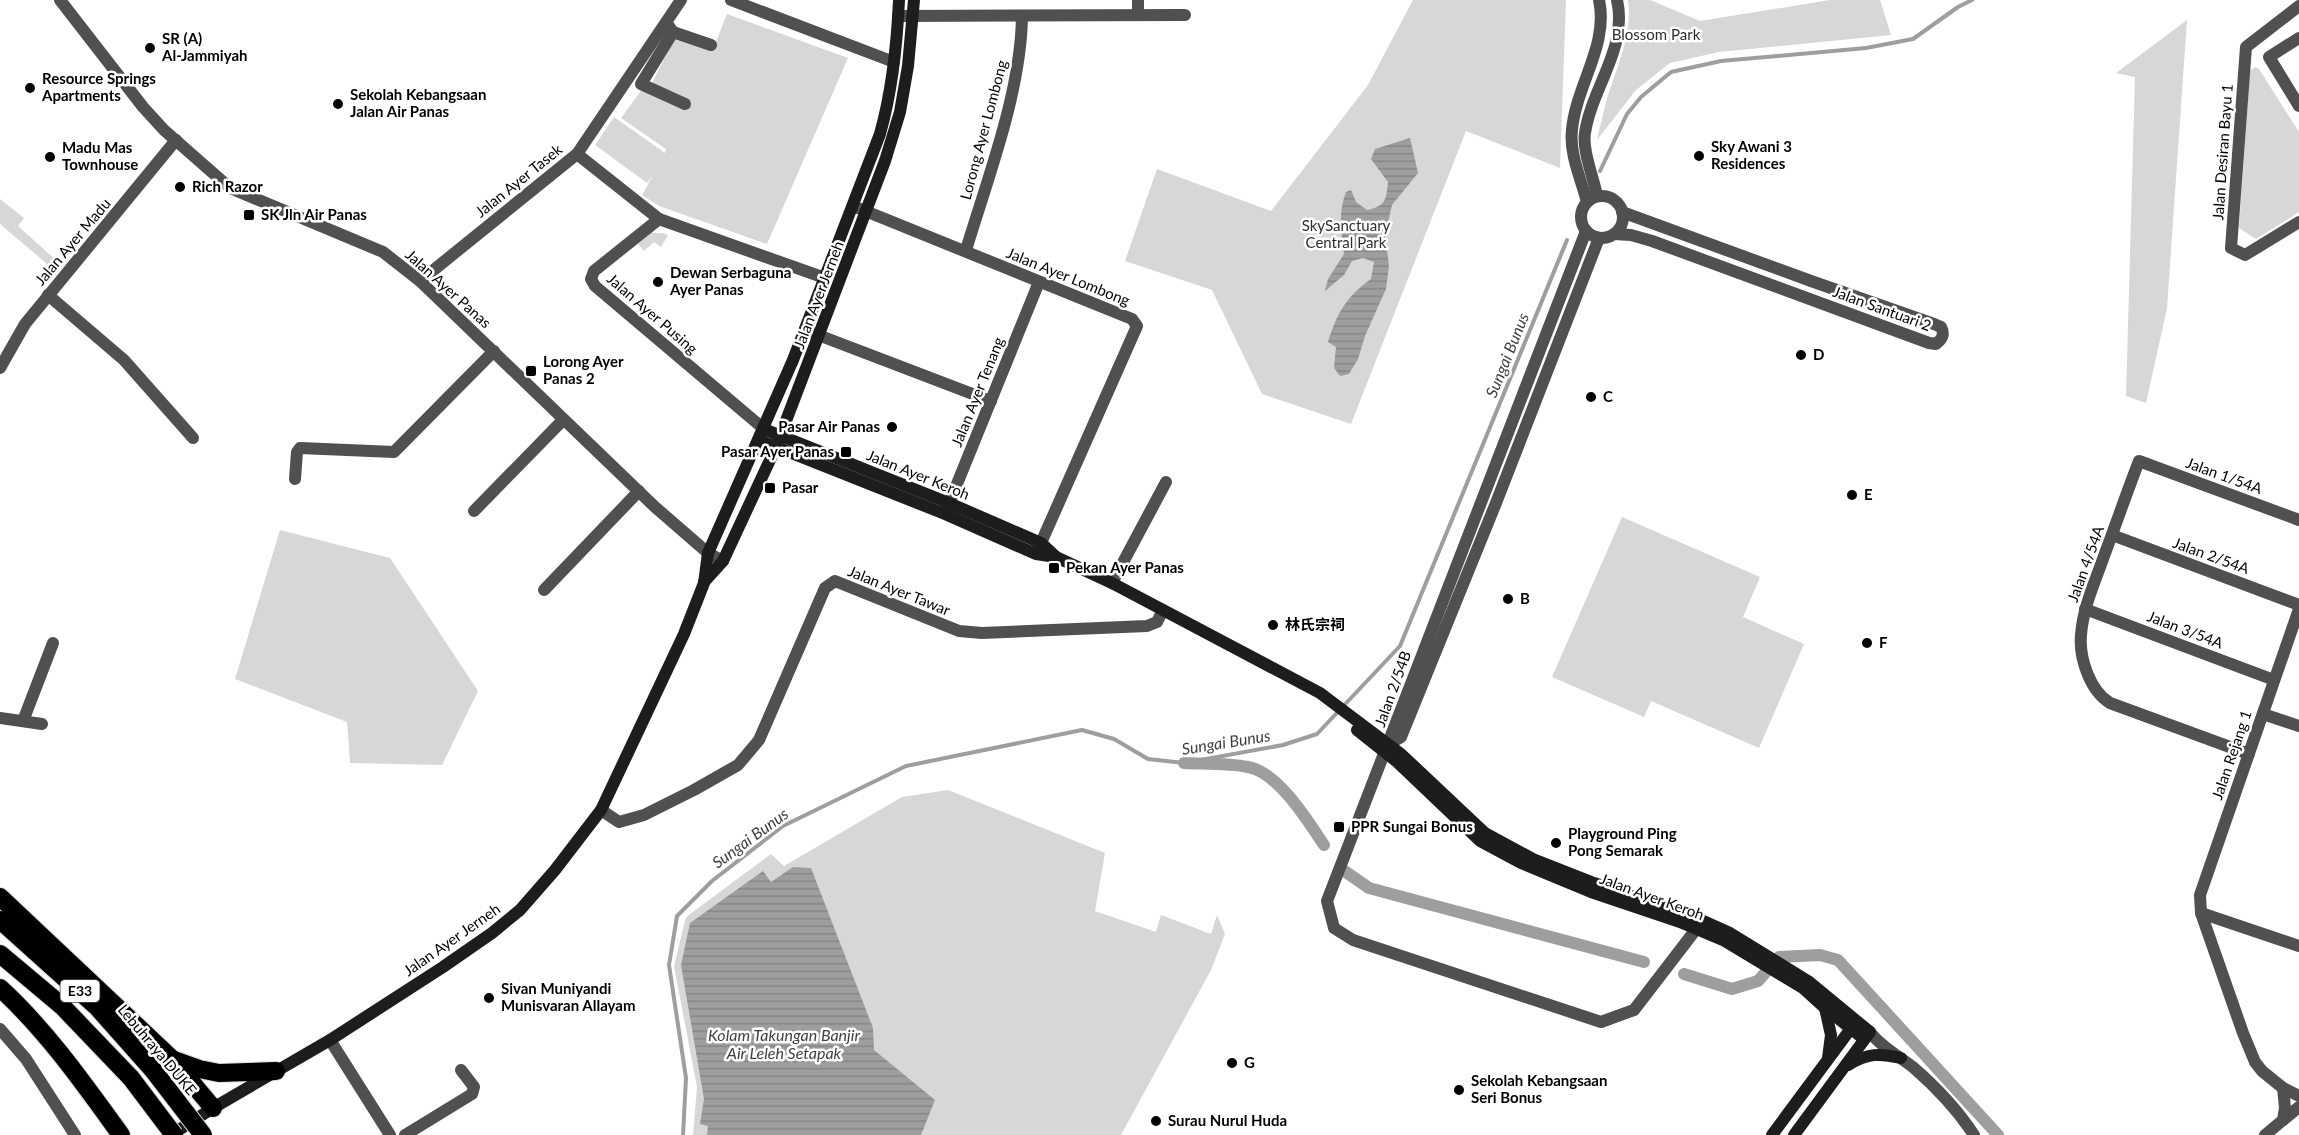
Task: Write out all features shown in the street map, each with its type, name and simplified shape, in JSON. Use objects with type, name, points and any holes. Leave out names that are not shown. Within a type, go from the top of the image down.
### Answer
[{"type":"highway","points":[[0,897],[172,1059],[213,1108]]},
{"type":"highway","name":"Lebuhraya DUKE","points":[[0,920],[97,1007],[153,1070],[203,1135]]},
{"type":"highway","name":"E33","points":[[0,954],[63,1006],[130,1078],[172,1135]]},
{"type":"highway","points":[[0,988],[18,1004],[79,1077],[122,1135]]},
{"type":"highway","points":[[172,1059],[199,1069],[219,1073],[276,1071]]},
{"type":"main road","name":"Jalan Ayer Jerneh","points":[[172,1135],[213,1108],[330,1040],[469,949],[520,910],[555,870],[601,810],[684,634],[704,583],[708,553],[762,435],[880,134],[887,109],[894,62],[899,0]]},
{"type":"main road","name":"Jalan Ayer Jerneh","points":[[704,583],[723,561],[778,441],[867,211],[900,112],[914,0]]},
{"type":"main road","name":"Jalan Ayer Keroh","points":[[762,435],[947,509],[1056,557],[1164,610],[1310,689],[1317,699],[1329,703],[1388,748],[1485,833],[1525,855],[1699,924],[1808,981],[1853,1026]]},
{"type":"main road","name":"Jalan Ayer Keroh","points":[[1780,968],[1825,1008],[1870,1037]]},
{"type":"main road","points":[[1825,1008],[1832,1035],[1828,1059]]},
{"type":"main road","points":[[1772,1135],[1853,1026]]},
{"type":"main road","points":[[1794,1135],[1844,1067],[1870,1037]]},
{"type":"main road","points":[[1844,1067],[1860,1058],[1881,1054],[1901,1058]]},
{"type":"street","name":"Jalan Ayer Panas","points":[[60,0],[143,107],[230,188],[383,252],[420,281],[639,491],[708,553],[723,561]]},
{"type":"street","name":"Jalan Ayer Tasek","points":[[420,281],[578,154],[670,27],[681,0]]},
{"type":"street","points":[[731,0],[894,62]]},
{"type":"street","points":[[1138,0],[1138,15]]},
{"type":"street","points":[[1592,199],[1574,155],[1571,133],[1580,89],[1601,35],[1599,0]]},
{"type":"street","points":[[1592,199],[1604,196],[1616,201],[1622,212],[1620,224],[1614,234],[1604,238],[1586,231],[1581,216],[1592,199],[1594,179],[1584,135],[1616,44],[1620,14],[1617,0]]},
{"type":"street","points":[[2299,6],[2246,47],[2268,57],[2299,106]]},
{"type":"street","points":[[898,16],[1185,15]]},
{"type":"street","name":"Lorong Ayer Lombong","points":[[966,250],[1010,100],[1021,41],[1022,16]]},
{"type":"street","points":[[685,104],[641,84],[670,27],[711,45]]},
{"type":"street","points":[[2268,57],[2299,38]]},
{"type":"street","name":"Jalan Desiran Bayu 1","points":[[2246,47],[2231,248],[2245,255],[2299,222]]},
{"type":"street","name":"Jalan Ayer Madu","points":[[0,368],[25,324],[177,140]]},
{"type":"street","points":[[578,154],[658,219],[825,278]]},
{"type":"street","name":"Jalan Ayer Lombong","points":[[853,206],[1132,319],[1137,326],[1038,549]]},
{"type":"street","name":"Jalan Santuari 2","points":[[1614,234],[1631,235],[1652,241],[1929,343],[1936,344],[1942,339],[1941,327],[1934,324],[1811,282],[1622,212]]},
{"type":"street","name":"Jalan Ayer Pusing","points":[[658,219],[594,272],[591,279],[595,286],[762,435]]},
{"type":"street","name":"Jalan 2/54B","points":[[1388,748],[1392,731],[1586,231]]},
{"type":"street","name":"Jalan 2/54B","points":[[1388,748],[1401,737],[1496,503],[1599,237]]},
{"type":"street","name":"Jalan Ayer Tenang","points":[[947,509],[1039,282]]},
{"type":"street","points":[[48,295],[124,360],[193,438]]},
{"type":"street","points":[[805,330],[991,401]]},
{"type":"street","points":[[296,479],[297,452],[300,448],[394,452],[494,351]]},
{"type":"street","points":[[474,511],[563,420]]},
{"type":"street","name":"Jalan 1/54A","points":[[2139,461],[2299,520]]},
{"type":"street","name":"Jalan 4/54A","points":[[2139,461],[2085,609],[2080,638],[2092,687],[2109,703],[2249,754]]},
{"type":"street","points":[[1112,583],[1166,482]]},
{"type":"street","points":[[544,590],[639,491]]},
{"type":"street","name":"Jalan 2/54A","points":[[2112,536],[2299,607]]},
{"type":"street","name":"Jalan Ayer Tawar","points":[[601,810],[619,822],[644,815],[738,765],[759,740],[825,588],[835,581],[959,631],[982,633],[1147,626],[1157,622],[1164,610]]},
{"type":"street","name":"Jalan Rejang 1","points":[[2201,913],[2200,895],[2299,607]]},
{"type":"street","name":"Jalan 3/54A","points":[[2085,609],[2274,680]]},
{"type":"street","points":[[23,721],[53,644]]},
{"type":"street","points":[[2263,714],[2299,726]]},
{"type":"street","points":[[0,718],[42,724]]},
{"type":"street","points":[[1388,748],[1327,901],[1334,928],[1353,940],[1601,1022],[1634,1010],[1699,924]]},
{"type":"street","points":[[2201,913],[2299,946]]},
{"type":"street","points":[[2201,913],[2255,1062],[2262,1071],[2283,1088],[2299,1096]]},
{"type":"street","points":[[0,1029],[26,1059],[75,1135]]},
{"type":"street","name":"Jalan Ayer Keroh","points":[[1870,1037],[1901,1058],[1947,1099],[1974,1135]]},
{"type":"street","points":[[330,1040],[390,1135]]},
{"type":"street","points":[[405,1135],[472,1094],[474,1087],[462,1070]]},
{"type":"street","points":[[2283,1088],[2285,1108],[2283,1120]]},
{"type":"street","points":[[2265,1135],[2299,1107]]},
{"type":"green space","name":"SkySanctuary Central Park","points":[[1413,0],[1566,0],[1560,168],[1466,131],[1351,424],[1262,394],[1212,290],[1125,261],[1157,169],[1271,211],[1368,85]]},
{"type":"green space","name":"Blossom Park","points":[[1628,0],[1650,0],[1700,21],[1830,0],[1880,0],[1891,35],[1719,52],[1670,63],[1636,90],[1597,140],[1626,38]]},
{"type":"green space","points":[[727,14],[848,58],[767,244],[659,206],[642,195],[653,175],[647,183],[595,145],[614,117],[665,153],[666,149],[621,118],[643,88],[652,83],[676,35],[713,49]]},
{"type":"green space","points":[[2187,20],[2167,308],[2146,403],[2126,396],[2135,77],[2116,73]]},
{"type":"green space","points":[[2255,67],[2259,69],[2299,132],[2299,212],[2256,239],[2239,228],[2250,71]]},
{"type":"green space","points":[[0,199],[24,218],[18,226],[58,262],[53,269],[0,224]]},
{"type":"green space","points":[[651,233],[668,235],[661,247],[654,242],[644,251],[638,244]]},
{"type":"green space","points":[[1622,517],[1760,577],[1743,617],[1804,644],[1759,748],[1651,701],[1644,717],[1552,677]]},
{"type":"green space","points":[[280,530],[390,558],[478,691],[442,765],[350,763],[347,722],[235,679]]},
{"type":"green space","points":[[948,790],[1105,853],[1095,911],[1156,932],[1161,915],[1211,934],[1217,915],[1225,934],[1211,970],[1121,1135],[693,1135],[697,1087],[674,966],[686,917],[771,854],[784,866],[902,797]]},
{"type":"water","points":[[1410,138],[1418,173],[1392,205],[1385,235],[1389,266],[1386,289],[1365,336],[1358,359],[1349,374],[1340,376],[1334,368],[1336,347],[1328,342],[1344,306],[1355,292],[1371,279],[1374,262],[1363,258],[1352,261],[1344,275],[1325,291],[1328,279],[1344,254],[1341,223],[1343,200],[1346,192],[1351,190],[1356,202],[1367,210],[1381,204],[1385,198],[1388,182],[1371,159],[1375,149]]},
{"type":"water","name":"Kolam Takungan Banjir Air Leleh Setapak","points":[[793,867],[811,868],[873,1028],[874,1050],[935,1100],[921,1135],[707,1135],[708,1126],[700,1124],[704,1099],[681,965],[690,923],[763,871],[771,882]]},
{"type":"waterway","name":"Sungai Bunus","points":[[1600,171],[1627,114],[1641,97],[1671,72],[1721,61],[1866,48],[1913,39],[1958,7],[1972,0]]},
{"type":"waterway","name":"Sungai Bunus","points":[[683,1135],[686,1078],[669,965],[677,916],[712,881],[783,826],[906,766],[1082,730],[1114,739],[1148,759],[1184,763],[1283,745],[1317,734],[1400,646],[1567,240]]},
{"type":"waterway","points":[[1184,763],[1233,765],[1259,771],[1270,778],[1291,799],[1324,845]]},
{"type":"waterway","points":[[1343,870],[1369,888],[1644,962]]},
{"type":"waterway","points":[[1684,974],[1732,989],[1758,981],[1779,957],[1820,955],[1838,960],[1998,1135]]},
{"type":"place","name":"SR (A) Al-Jammiyah","points":[[150,48]]},
{"type":"place","name":"Resource Springs Apartments","points":[[30,88]]},
{"type":"place","name":"Sekolah Kebangsaan Jalan Air Panas","points":[[338,104]]},
{"type":"place","name":"Sky Awani 3 Residences","points":[[1699,156]]},
{"type":"place","name":"Madu Mas Townhouse","points":[[50,157]]},
{"type":"place","name":"Rich Razor","points":[[180,187]]},
{"type":"place","name":"SK Jln Air Panas","points":[[249,215]]},
{"type":"place","name":"Dewan Serbaguna Ayer Panas","points":[[658,282]]},
{"type":"place","name":"D","points":[[1801,355]]},
{"type":"place","name":"Lorong Ayer Panas 2","points":[[531,371]]},
{"type":"place","name":"C","points":[[1591,397]]},
{"type":"place","name":"Pasar Air Panas","points":[[892,427]]},
{"type":"place","name":"Pasar Ayer Panas","points":[[846,452]]},
{"type":"place","name":"Pasar","points":[[770,488]]},
{"type":"place","name":"E","points":[[1852,495]]},
{"type":"place","name":"Pekan Ayer Panas","points":[[1054,568]]},
{"type":"place","name":"B","points":[[1508,599]]},
{"type":"place","name":"林氏宗祠","points":[[1273,625]]},
{"type":"place","name":"F","points":[[1867,643]]},
{"type":"place","name":"PPR Sungai Bonus","points":[[1339,827]]},
{"type":"place","name":"Playground Ping Pong Semarak","points":[[1556,843]]},
{"type":"place","name":"Sivan Muniyandi Munisvaran Allayam","points":[[489,998]]},
{"type":"place","name":"G","points":[[1232,1063]]},
{"type":"place","name":"Sekolah Kebangsaan Seri Bonus","points":[[1459,1090]]},
{"type":"place","name":"Surau Nurul Huda","points":[[1156,1121]]}]
